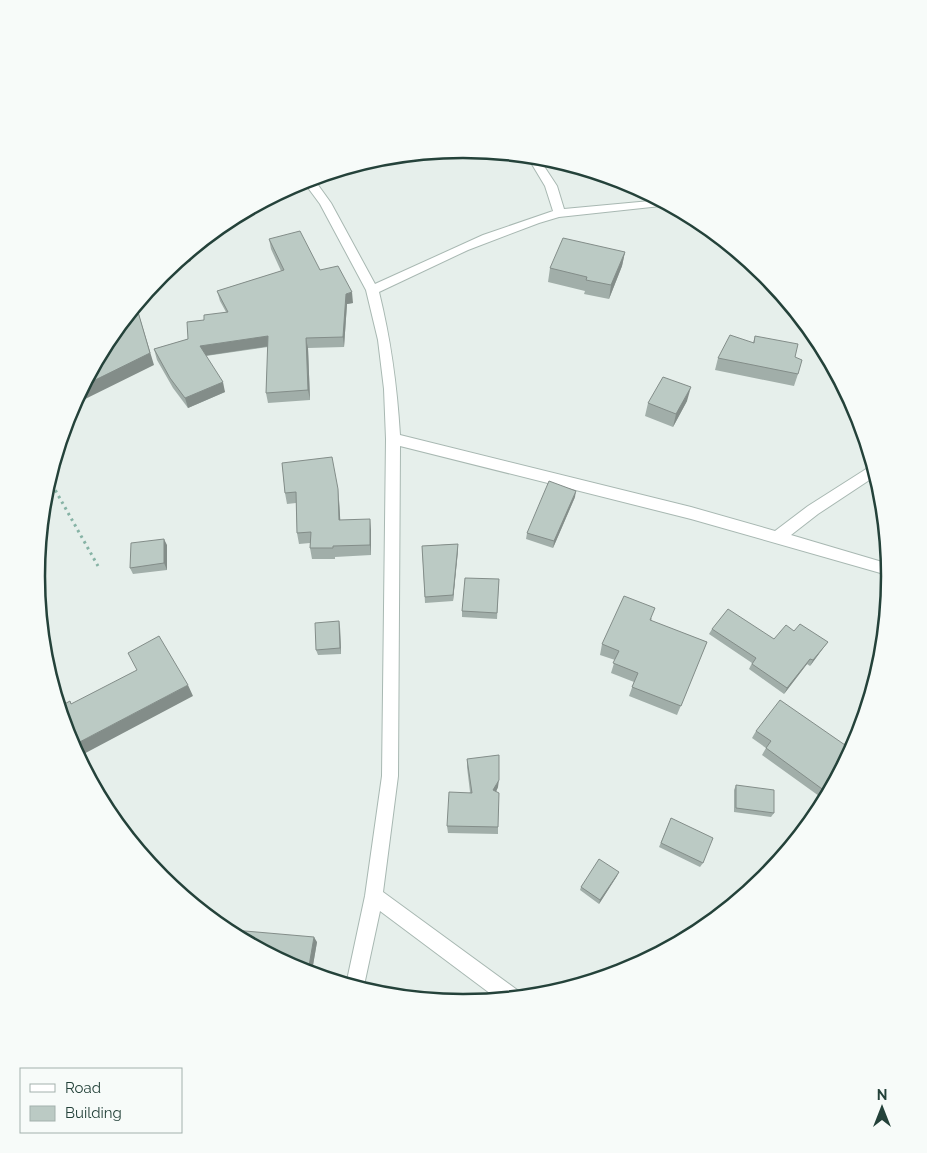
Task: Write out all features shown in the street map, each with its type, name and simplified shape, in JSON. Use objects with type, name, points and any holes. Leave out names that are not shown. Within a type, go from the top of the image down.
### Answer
[{"type":"street","points":[[538,165],[551,186],[559,213]]},
{"type":"street","points":[[313,186],[325,203],[372,290],[384,340],[391,389],[393,440],[390,776],[374,896],[356,981]]},
{"type":"street","points":[[372,290],[475,243],[559,213],[655,204]]},
{"type":"street","points":[[393,440],[571,482],[778,537],[882,568]]},
{"type":"street","points":[[778,537],[813,510],[869,473]]},
{"type":"street","points":[[374,896],[503,993]]},
{"type":"path","points":[[54,489],[98,566]]},
{"type":"building","points":[[300,231],[320,270],[338,266],[352,292],[346,294],[343,337],[306,338],[308,390],[266,393],[268,336],[200,346],[223,382],[185,398],[170,378],[154,349],[188,339],[187,322],[204,320],[204,315],[228,312],[217,291],[284,270],[269,239]]},
{"type":"building","points":[[563,238],[625,252],[611,285],[586,280],[587,277],[550,268]]},
{"type":"building","points":[[138,313],[150,353],[94,381],[116,344]]},
{"type":"building","points":[[730,335],[754,343],[755,336],[798,344],[795,357],[802,360],[798,374],[718,358]]},
{"type":"building","points":[[663,377],[691,387],[676,414],[648,403]]},
{"type":"building","points":[[332,457],[338,489],[339,520],[370,519],[370,545],[310,548],[311,532],[297,533],[296,492],[285,493],[282,463]]},
{"type":"building","points":[[549,481],[576,491],[554,541],[527,533]]},
{"type":"building","points":[[164,539],[164,563],[130,568],[131,543]]},
{"type":"building","points":[[458,544],[453,595],[425,597],[422,546]]},
{"type":"building","points":[[465,578],[499,579],[497,613],[462,611]]},
{"type":"building","points":[[624,596],[655,608],[650,620],[707,642],[681,706],[632,687],[638,673],[613,663],[619,651],[602,644]]},
{"type":"building","points":[[728,609],[774,639],[786,625],[794,631],[800,624],[828,642],[813,660],[810,659],[787,688],[752,664],[756,658],[712,629]]},
{"type":"building","points":[[339,621],[340,648],[316,650],[315,623]]},
{"type":"building","points":[[159,636],[188,685],[79,742],[65,704],[70,701],[71,704],[137,670],[128,653]]},
{"type":"building","points":[[780,700],[845,745],[850,736],[823,790],[766,748],[771,741],[756,731]]},
{"type":"building","points":[[499,755],[499,780],[493,790],[499,793],[498,827],[447,826],[449,792],[472,793],[467,759]]},
{"type":"building","points":[[736,785],[774,790],[774,813],[736,808]]},
{"type":"building","points":[[671,818],[713,838],[703,863],[661,843]]},
{"type":"building","points":[[599,859],[619,872],[600,900],[581,887]]},
{"type":"building","points":[[241,931],[314,937],[309,965],[278,952]]}]
